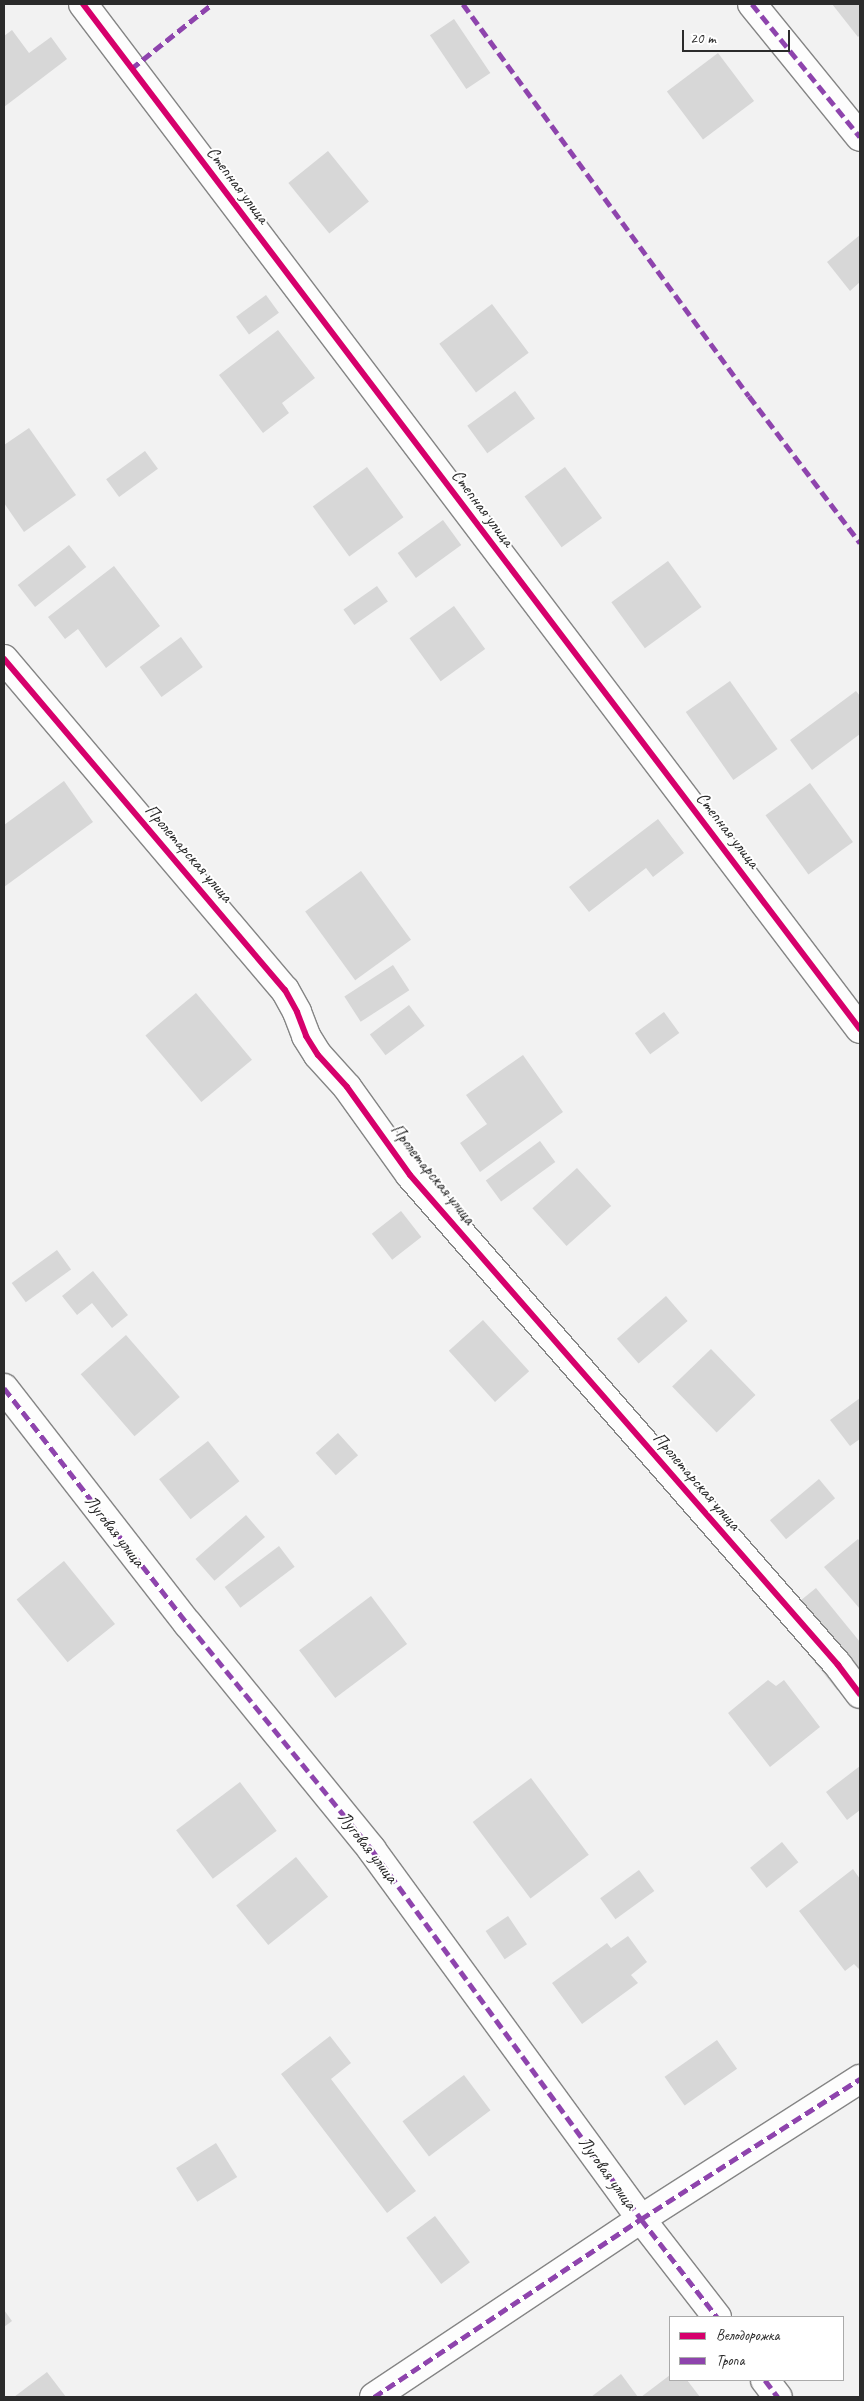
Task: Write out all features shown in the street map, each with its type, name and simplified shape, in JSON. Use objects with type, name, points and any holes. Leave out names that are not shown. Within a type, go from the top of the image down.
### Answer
[{"type":"street","name":"Степная улица","points":[[83,4],[860,1029]]},
{"type":"street","points":[[752,4],[860,136]]},
{"type":"street","name":"Пролетарская улица","points":[[4,659],[285,990],[297,1012],[306,1036],[318,1055],[347,1086],[410,1175],[812,1635],[860,1694]]},
{"type":"street","name":"Луговая улица","points":[[4,1388],[158,1585],[372,1850],[641,2219],[716,2316]]},
{"type":"street","points":[[374,2397],[641,2219],[860,2078]]},
{"type":"street","points":[[766,2381],[778,2397]]},
{"type":"building","points":[[832,4],[860,4],[860,35],[858,37]]},
{"type":"building","points":[[454,19],[490,73],[466,89],[430,35]]},
{"type":"building","points":[[12,30],[29,53],[51,37],[67,59],[4,107],[4,36]]},
{"type":"building","points":[[718,53],[754,101],[703,139],[667,92]]},
{"type":"building","points":[[328,151],[369,202],[329,234],[288,183]]},
{"type":"building","points":[[860,235],[860,282],[850,291],[827,262]]},
{"type":"building","points":[[266,295],[279,313],[249,335],[236,317]]},
{"type":"building","points":[[492,304],[529,353],[476,392],[439,344]]},
{"type":"building","points":[[278,330],[315,378],[282,403],[289,413],[263,433],[219,375]]},
{"type":"building","points":[[515,391],[535,419],[487,453],[467,426]]},
{"type":"building","points":[[29,428],[76,495],[24,532],[4,503],[4,445]]},
{"type":"building","points":[[145,451],[158,469],[119,497],[106,479]]},
{"type":"building","points":[[367,467],[403,517],[349,557],[313,506]]},
{"type":"building","points":[[565,467],[602,518],[562,547],[525,496]]},
{"type":"building","points":[[443,520],[461,545],[416,578],[398,553]]},
{"type":"building","points":[[69,545],[86,567],[35,607],[18,585]]},
{"type":"building","points":[[668,561],[702,607],[645,648],[611,602]]},
{"type":"building","points":[[114,566],[160,626],[106,668],[78,629],[65,639],[48,617]]},
{"type":"building","points":[[377,586],[388,602],[354,625],[343,610]]},
{"type":"building","points":[[454,606],[485,649],[441,681],[410,638]]},
{"type":"building","points":[[181,637],[203,667],[161,697],[140,667]]},
{"type":"building","points":[[730,681],[778,749],[733,780],[686,712]]},
{"type":"building","points":[[856,691],[860,696],[860,734],[812,770],[790,740]]},
{"type":"building","points":[[64,781],[93,822],[4,887],[4,825]]},
{"type":"building","points":[[810,783],[853,842],[808,874],[766,815]]},
{"type":"building","points":[[658,819],[684,853],[653,877],[646,868],[589,912],[569,887]]},
{"type":"building","points":[[361,871],[411,940],[355,980],[305,912]]},
{"type":"building","points":[[393,965],[409,990],[361,1022],[344,997]]},
{"type":"building","points":[[196,993],[252,1060],[201,1102],[145,1035]]},
{"type":"building","points":[[409,1005],[425,1026],[386,1055],[370,1034]]},
{"type":"building","points":[[664,1012],[679,1033],[650,1054],[635,1033]]},
{"type":"building","points":[[523,1055],[563,1112],[480,1172],[460,1143],[487,1124],[466,1095]]},
{"type":"building","points":[[540,1141],[555,1162],[501,1201],[486,1180]]},
{"type":"building","points":[[577,1168],[611,1206],[567,1246],[532,1208]]},
{"type":"building","points":[[401,1211],[421,1237],[392,1260],[372,1234]]},
{"type":"building","points":[[57,1250],[71,1269],[26,1302],[12,1283]]},
{"type":"building","points":[[93,1271],[128,1315],[112,1328],[92,1303],[77,1315],[62,1296]]},
{"type":"building","points":[[666,1296],[688,1321],[639,1364],[617,1339]]},
{"type":"building","points":[[483,1320],[529,1371],[495,1402],[449,1351]]},
{"type":"building","points":[[126,1335],[180,1397],[135,1436],[81,1374]]},
{"type":"building","points":[[711,1349],[755,1395],[717,1433],[672,1387]]},
{"type":"building","points":[[860,1398],[860,1439],[850,1446],[830,1420]]},
{"type":"building","points":[[338,1433],[358,1455],[336,1475],[316,1453]]},
{"type":"building","points":[[208,1441],[239,1481],[191,1519],[159,1479]]},
{"type":"building","points":[[819,1479],[835,1498],[786,1539],[770,1520]]},
{"type":"building","points":[[246,1515],[265,1537],[214,1581],[195,1559]]},
{"type":"building","points":[[858,1539],[860,1542],[860,1609],[824,1567]]},
{"type":"building","points":[[279,1546],[295,1567],[240,1608],[225,1587]]},
{"type":"building","points":[[64,1561],[115,1624],[68,1662],[17,1599]]},
{"type":"building","points":[[816,1588],[860,1642],[860,1671],[837,1690],[779,1618]]},
{"type":"building","points":[[371,1596],[407,1644],[335,1698],[299,1650]]},
{"type":"building","points":[[768,1680],[776,1686],[784,1680],[820,1727],[770,1767],[728,1713]]},
{"type":"building","points":[[860,1766],[860,1810],[847,1820],[826,1792]]},
{"type":"building","points":[[531,1778],[589,1855],[530,1899],[473,1822]]},
{"type":"building","points":[[240,1782],[277,1831],[213,1879],[176,1830]]},
{"type":"building","points":[[782,1842],[798,1862],[766,1888],[750,1868]]},
{"type":"building","points":[[296,1857],[328,1897],[268,1945],[236,1905]]},
{"type":"building","points":[[853,1869],[860,1879],[860,1967],[859,1969],[854,1964],[845,1971],[799,1911]]},
{"type":"building","points":[[639,1870],[654,1891],[615,1919],[600,1898]]},
{"type":"building","points":[[508,1916],[527,1944],[505,1959],[486,1931]]},
{"type":"building","points":[[628,1936],[647,1962],[631,1975],[638,1983],[582,2024],[552,1983],[607,1943],[611,1948]]},
{"type":"building","points":[[330,2036],[351,2063],[331,2079],[416,2191],[387,2213],[281,2074]]},
{"type":"building","points":[[717,2040],[737,2069],[685,2105],[665,2077]]},
{"type":"building","points":[[464,2075],[490,2110],[429,2156],[403,2121]]},
{"type":"building","points":[[216,2143],[237,2177],[197,2202],[176,2168]]},
{"type":"building","points":[[435,2216],[470,2262],[441,2284],[406,2238]]},
{"type":"building","points":[[4,2310],[12,2321],[4,2327]]},
{"type":"building","points":[[47,2372],[66,2397],[14,2397]]},
{"type":"building","points":[[621,2374],[638,2397],[591,2397]]},
{"type":"building","points":[[669,2376],[669,2381],[688,2381],[700,2397],[641,2397]]},
{"type":"marked path","points":[[131,69],[212,4]]},
{"type":"marked path","points":[[463,4],[749,396],[860,543]]},
{"type":"marked path","points":[[752,4],[860,137]]},
{"type":"marked path","points":[[4,1388],[188,1624],[372,1850],[641,2219],[716,2316]]},
{"type":"marked path","points":[[374,2397],[641,2219],[860,2079]]},
{"type":"marked path","points":[[766,2381],[778,2397]]},
{"type":"cycle path","points":[[83,4],[860,1029]]},
{"type":"cycle path","points":[[4,659],[285,990],[297,1012],[306,1036],[318,1055],[347,1087],[410,1175],[838,1665],[860,1694]]}]
